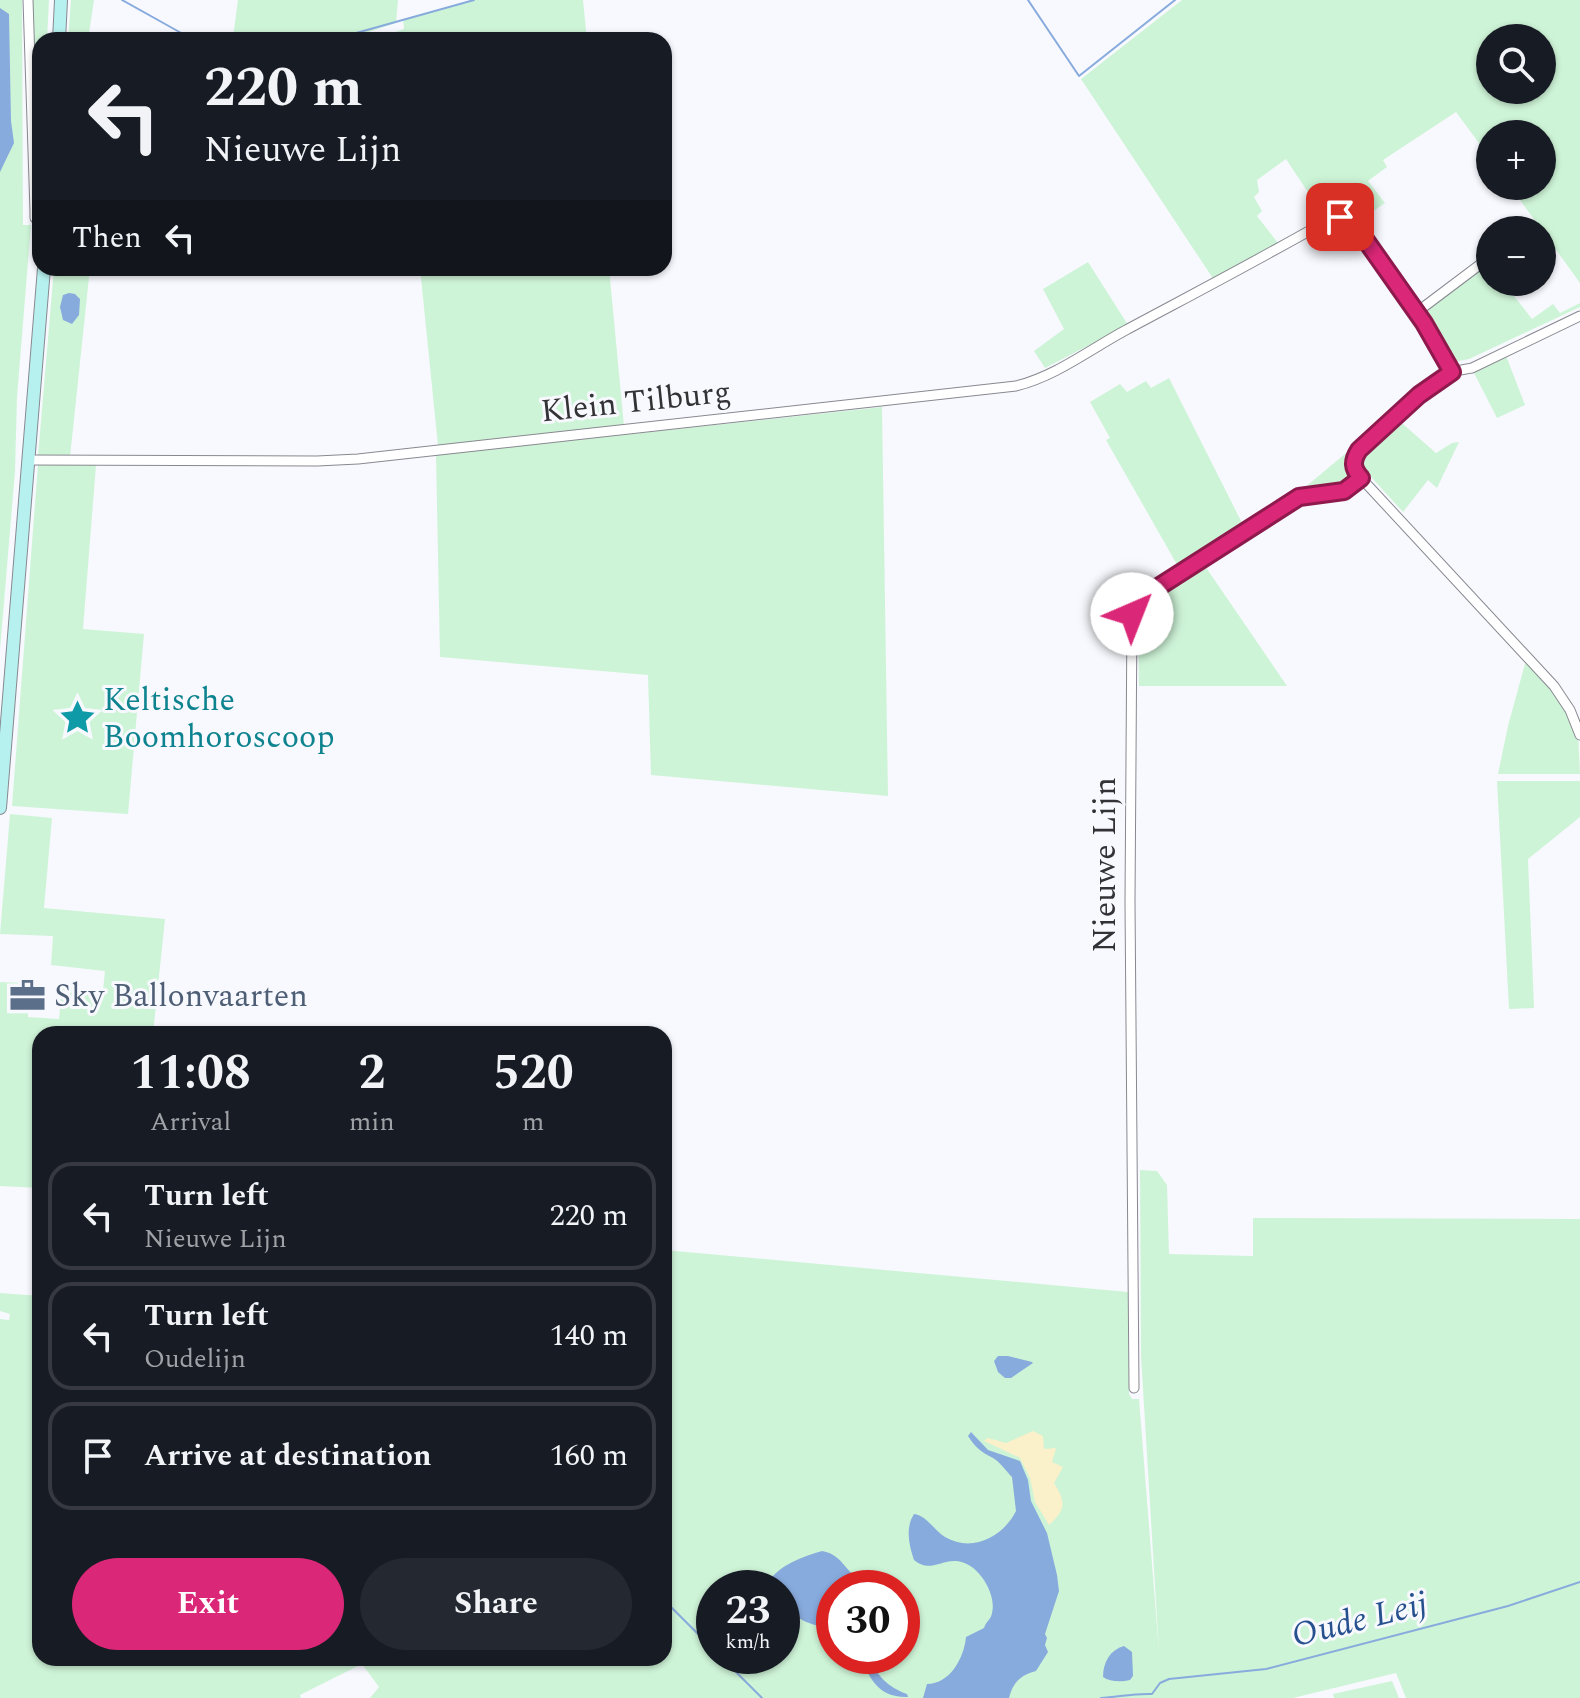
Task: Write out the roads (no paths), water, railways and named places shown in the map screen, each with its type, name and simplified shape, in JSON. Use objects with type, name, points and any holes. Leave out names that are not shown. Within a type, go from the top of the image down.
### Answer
[{"type":"street","points":[[28,0],[32,121]]},
{"type":"street","points":[[59,32],[61,0]]},
{"type":"street","name":"Klein Tilburg","points":[[28,460],[358,459],[1016,386],[1045,377],[1332,218],[1340,217],[1355,225],[1417,312]]},
{"type":"street","points":[[1452,372],[1417,312],[1476,268]]},
{"type":"street","points":[[0,808],[43,276]]},
{"type":"street","points":[[1580,316],[1472,368],[1452,372],[1419,395],[1359,450],[1353,466],[1554,686],[1570,710],[1580,735]]},
{"type":"street","name":"Nieuwe Lijn","points":[[1134,1388],[1130,902],[1132,614],[1140,600],[1149,593],[1299,497],[1344,491],[1361,478]]},
{"type":"water","points":[[0,8],[9,14],[14,143],[0,172]]},
{"type":"water","points":[[69,293],[80,299],[79,315],[72,324],[63,320],[60,307],[63,295]]},
{"type":"water","points":[[998,1356],[1033,1363],[1011,1378],[1005,1378],[998,1372],[994,1361]]},
{"type":"water","points":[[971,1432],[988,1450],[1020,1461],[1028,1480],[1031,1501],[1047,1533],[1059,1591],[1045,1634],[1048,1652],[1036,1671],[1015,1683],[1009,1698],[923,1698],[927,1684],[949,1675],[962,1653],[966,1637],[984,1628],[993,1605],[989,1588],[972,1567],[956,1561],[925,1566],[914,1560],[909,1537],[911,1519],[914,1514],[919,1515],[955,1542],[976,1543],[995,1535],[1016,1511],[1012,1477],[998,1462],[976,1447],[968,1436]]},
{"type":"water","points":[[822,1551],[836,1557],[848,1570],[816,1570],[816,1625],[800,1619],[800,1570],[780,1570]]},
{"type":"water","points":[[1124,1646],[1132,1652],[1133,1676],[1130,1680],[1119,1681],[1103,1677],[1108,1657]]},
{"type":"water","points":[[869,1674],[880,1674],[908,1697],[889,1694]]},
{"type":"waterway","points":[[122,0],[179,32]]},
{"type":"waterway","points":[[360,32],[474,0]]},
{"type":"waterway","points":[[1028,0],[1079,76],[1175,0]]},
{"type":"waterway","name":"Oude Leij","points":[[1101,1698],[1152,1694],[1160,1683],[1169,1679],[1266,1669],[1508,1606],[1580,1582]]},
{"type":"waterway","points":[[672,1608],[696,1632]]},
{"type":"waterway","points":[[738,1674],[762,1698]]},
{"type":"place","name":"Keltische Boomhoroscoop","points":[[77,718]]},
{"type":"place","name":"Sky Ballonvaarten","points":[[28,996]]}]
